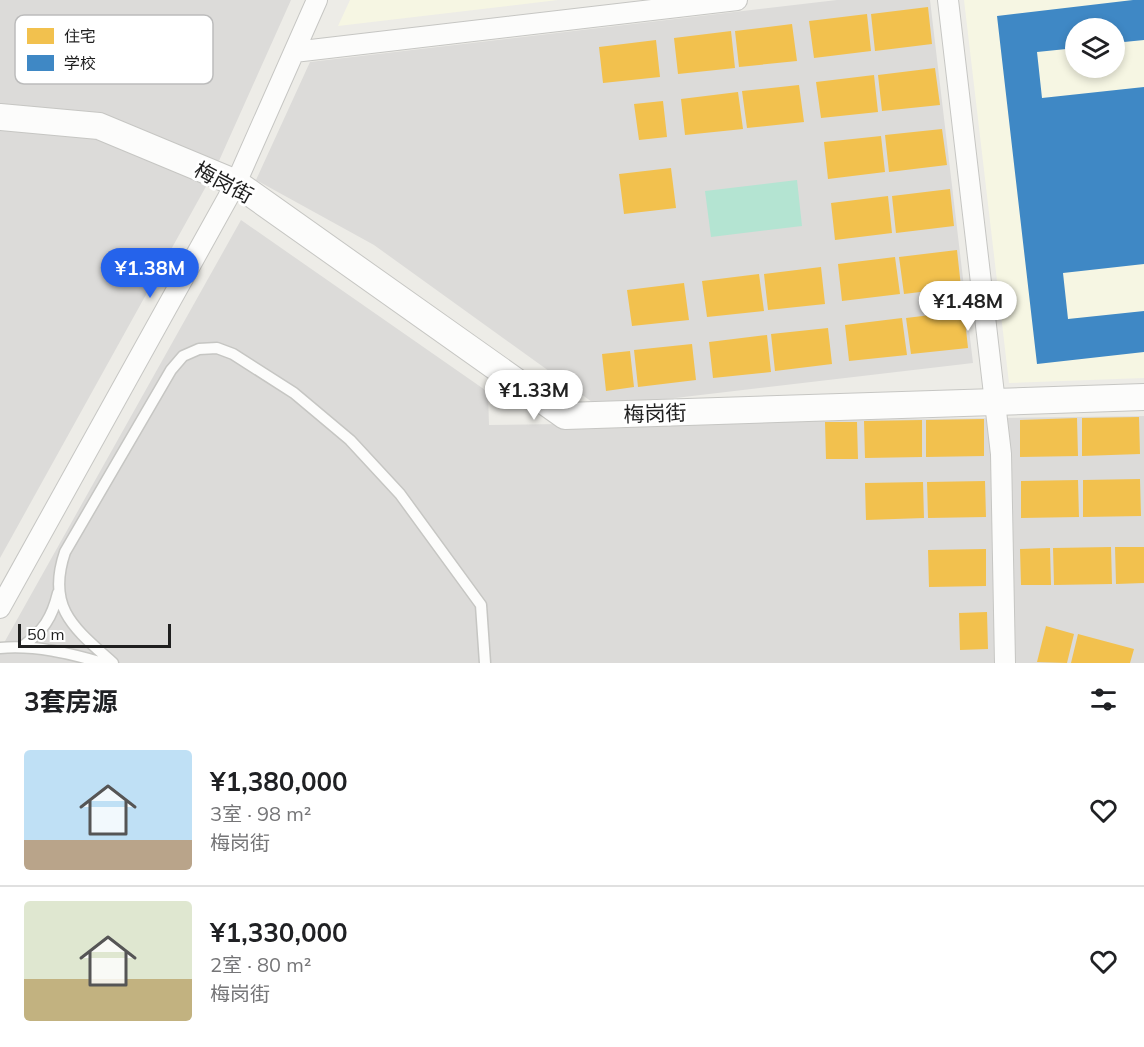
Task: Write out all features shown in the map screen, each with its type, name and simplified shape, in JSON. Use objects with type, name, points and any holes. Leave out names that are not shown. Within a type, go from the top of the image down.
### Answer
[{"type":"street","points":[[0,608],[236,183],[317,0]]},
{"type":"street","points":[[294,52],[737,0]]},
{"type":"street","points":[[948,0],[1001,454],[1005,663]]},
{"type":"street","name":"梅岗街","points":[[0,117],[99,126],[236,183],[565,416],[1144,397]]},
{"type":"lane","points":[[23,646],[41,632],[53,614],[58,592],[59,572],[65,552],[171,370],[183,356],[191,352],[216,348],[233,354],[294,393],[350,440],[400,494],[481,605],[485,663]]},
{"type":"lane","points":[[58,592],[64,612],[76,629],[113,663]]},
{"type":"lane","points":[[0,648],[23,646],[103,663]]},
{"type":"shaded area","points":[[0,0],[291,0],[214,172],[0,558]]},
{"type":"shaded area","points":[[350,0],[558,0],[338,26]]},
{"type":"shaded area","points":[[837,0],[930,0],[973,363],[599,407],[374,245],[256,180],[310,62]]},
{"type":"shaded area","points":[[964,0],[1144,0],[1144,378],[1009,383]]},
{"type":"shaded area","points":[[241,220],[488,392],[489,425],[1144,416],[1144,663],[0,663],[0,650]]},
{"type":"green space","points":[[797,180],[802,226],[711,237],[705,191]]},
{"type":"building: 住宅","points":[[928,7],[932,44],[875,51],[871,14]]},
{"type":"building: 住宅","points":[[867,14],[871,51],[814,58],[809,21]]},
{"type":"building: 住宅","points":[[792,24],[797,61],[739,67],[735,31]]},
{"type":"building: 住宅","points":[[731,31],[735,68],[678,74],[674,38]]},
{"type":"building: 住宅","points":[[656,40],[660,77],[603,83],[599,47]]},
{"type":"building: 住宅","points":[[935,68],[940,105],[882,111],[878,75]]},
{"type":"building: 住宅","points":[[874,75],[878,112],[821,118],[816,82]]},
{"type":"building: 住宅","points":[[799,85],[804,122],[747,128],[742,91]]},
{"type":"building: 住宅","points":[[738,92],[743,129],[685,135],[681,99]]},
{"type":"building: 住宅","points":[[663,101],[667,137],[639,140],[634,104]]},
{"type":"building: 住宅","points":[[942,129],[947,165],[889,172],[885,135]]},
{"type":"building: 住宅","points":[[881,136],[885,172],[828,179],[824,142]]},
{"type":"building: 住宅","points":[[671,168],[676,208],[624,214],[619,174]]},
{"type":"building: 住宅","points":[[950,189],[954,226],[896,233],[892,196]]},
{"type":"building: 住宅","points":[[888,196],[892,233],[835,240],[831,203]]},
{"type":"building: 住宅","points":[[957,250],[961,287],[904,294],[899,257]]},
{"type":"building: 住宅","points":[[895,257],[900,294],[842,301],[838,264]]},
{"type":"building: 住宅","points":[[821,267],[825,304],[768,310],[764,274]]},
{"type":"building: 住宅","points":[[759,274],[764,311],[707,317],[702,281]]},
{"type":"building: 住宅","points":[[684,283],[689,320],[632,326],[627,290]]},
{"type":"building: 住宅","points":[[964,311],[968,348],[911,354],[906,318]]},
{"type":"building: 住宅","points":[[902,318],[907,355],[849,361],[845,325]]},
{"type":"building: 住宅","points":[[828,328],[832,364],[775,371],[771,334]]},
{"type":"building: 住宅","points":[[767,335],[771,372],[713,378],[709,342]]},
{"type":"building: 住宅","points":[[692,344],[696,380],[638,387],[634,350]]},
{"type":"building: 住宅","points":[[630,351],[634,387],[606,391],[602,354]]},
{"type":"building: 住宅","points":[[1139,417],[1140,454],[1082,456],[1082,418]]},
{"type":"building: 住宅","points":[[1077,418],[1078,456],[1020,457],[1020,420]]},
{"type":"building: 住宅","points":[[984,419],[984,456],[926,457],[926,420]]},
{"type":"building: 住宅","points":[[922,420],[922,457],[865,458],[864,421]]},
{"type":"building: 住宅","points":[[825,422],[857,422],[858,459],[826,459]]},
{"type":"building: 住宅","points":[[1140,479],[1141,516],[1083,517],[1083,480]]},
{"type":"building: 住宅","points":[[1078,480],[1079,517],[1021,518],[1021,481]]},
{"type":"building: 住宅","points":[[985,481],[986,517],[928,518],[927,482]]},
{"type":"building: 住宅","points":[[923,482],[924,518],[866,520],[865,483]]},
{"type":"building: 住宅","points":[[1111,547],[1112,584],[1054,585],[1053,548]]},
{"type":"building: 住宅","points":[[1115,547],[1144,547],[1144,583],[1116,584]]},
{"type":"building: 住宅","points":[[1050,548],[1051,585],[1021,585],[1020,549]]},
{"type":"building: 住宅","points":[[986,549],[986,586],[929,587],[928,550]]},
{"type":"building: 住宅","points":[[987,612],[988,649],[960,650],[959,613]]},
{"type":"building: 住宅","points":[[1046,626],[1074,634],[1067,663],[1037,662]]},
{"type":"building: 住宅","points":[[1078,634],[1134,649],[1130,663],[1071,663]]},
{"type":"building: 学校","points":[[1144,0],[1144,40],[1125,42],[1125,18],[1065,18],[1065,49],[1037,52],[1042,98],[1144,87],[1144,264],[1063,273],[1068,319],[1144,311],[1144,352],[1037,364],[997,16]]}]
